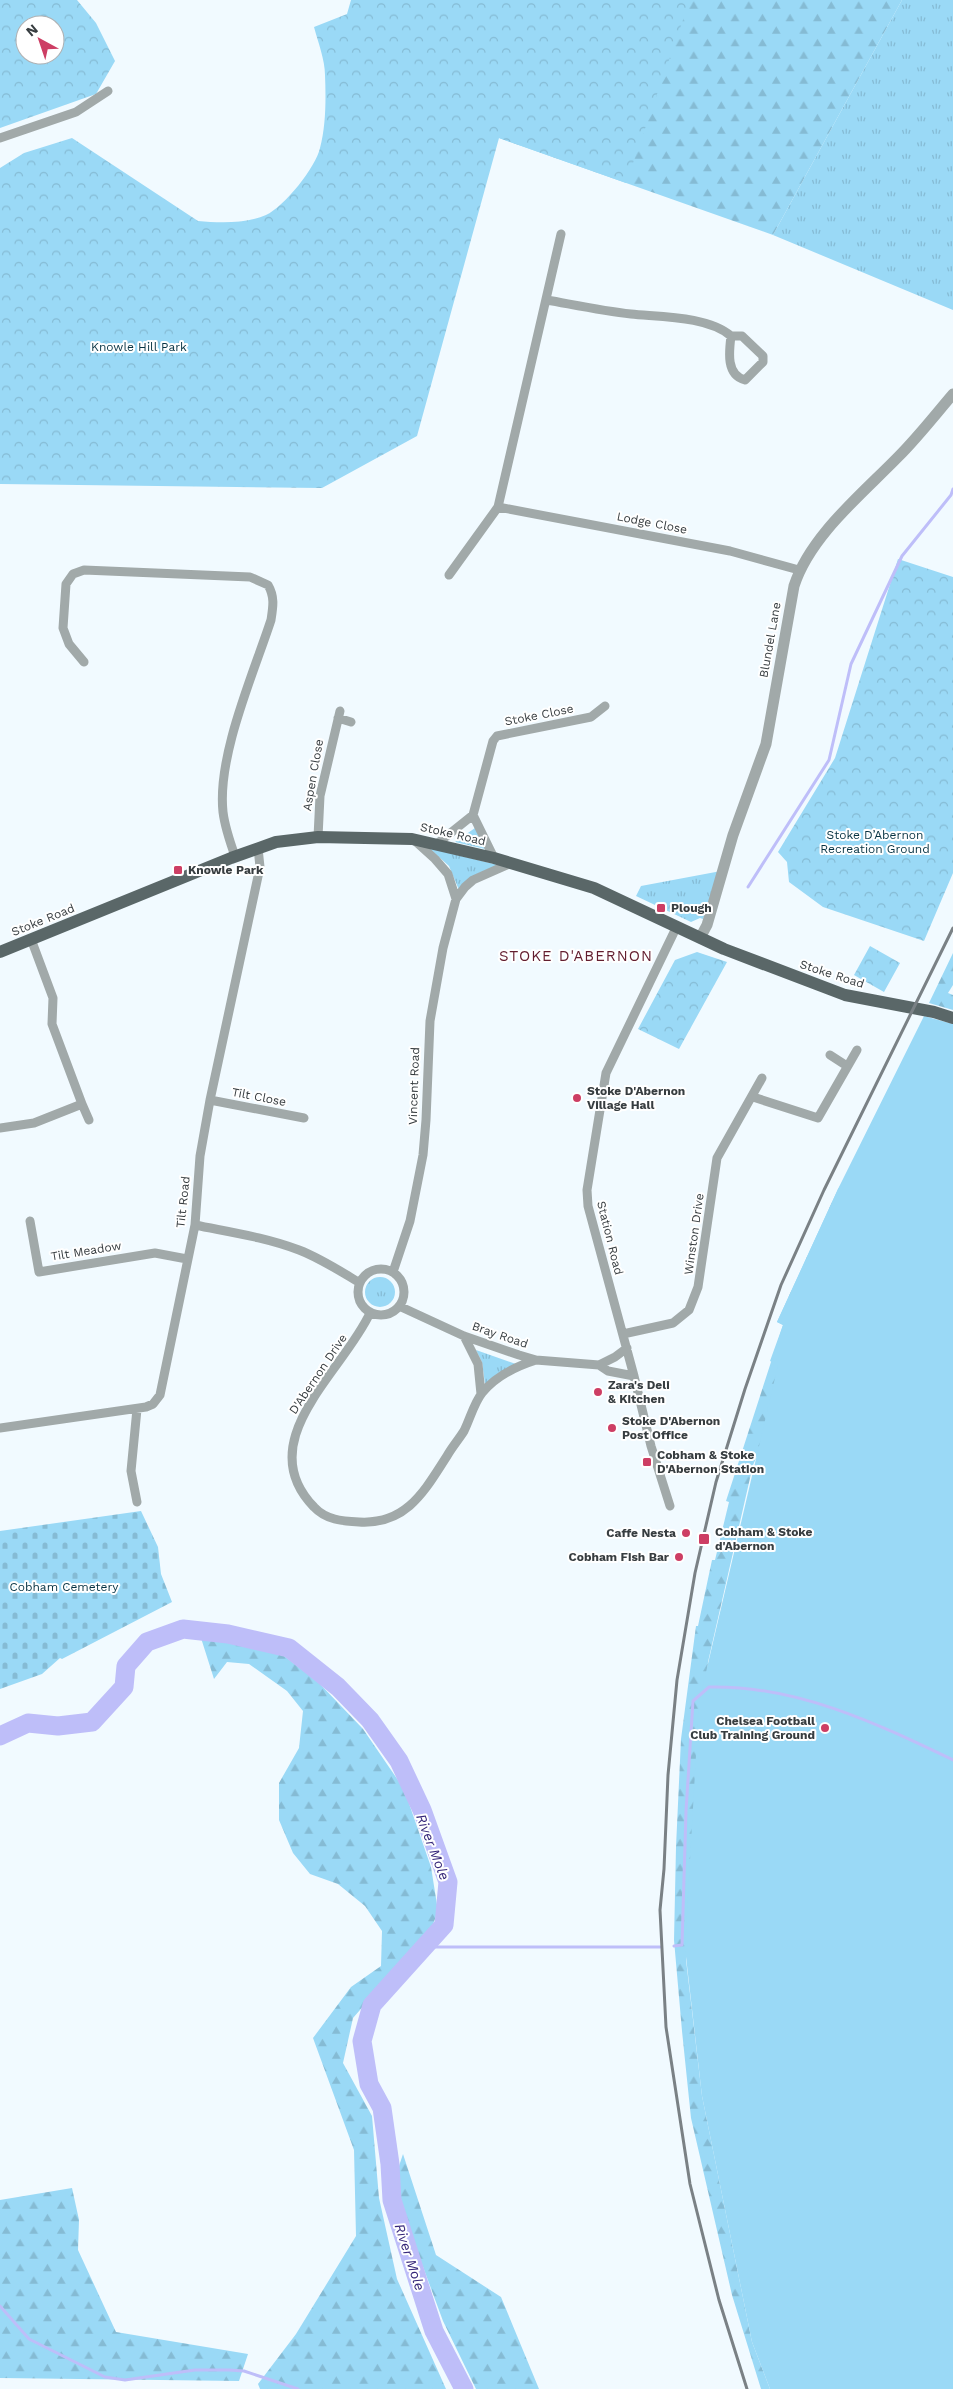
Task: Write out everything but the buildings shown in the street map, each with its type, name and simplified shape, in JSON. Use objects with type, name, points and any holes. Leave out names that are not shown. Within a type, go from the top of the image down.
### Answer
[{"type":"main road","name":"Stoke Road","points":[[0,952],[236,856],[276,842],[318,836],[412,839],[438,843],[494,858],[594,888],[700,938],[761,964],[845,995],[934,1012],[953,1018]]},
{"type":"street","points":[[0,138],[76,112],[108,91]]},
{"type":"street","points":[[449,575],[498,507],[561,234]]},
{"type":"street","points":[[547,300],[632,314],[674,318],[714,327],[731,336],[742,336],[763,356],[763,362],[745,380],[738,378],[732,372],[729,348],[731,336]]},
{"type":"street","name":"Blundel Lane","points":[[700,938],[707,925],[733,835],[766,744],[794,586],[799,570],[818,540],[918,437],[953,394]]},
{"type":"street","name":"Lodge Close","points":[[498,507],[730,551],[799,570]]},
{"type":"street","points":[[84,662],[69,644],[63,628],[66,584],[78,572],[84,570],[250,577],[268,585],[273,596],[274,605],[229,746],[224,774],[223,811],[229,838],[236,856]]},
{"type":"street","name":"Stoke Close","points":[[473,816],[493,740],[498,736],[590,718],[605,706]]},
{"type":"street","name":"Aspen Close","points":[[318,836],[320,796],[339,715],[351,722]]},
{"type":"street","points":[[438,843],[473,816],[494,858]]},
{"type":"street","points":[[412,839],[435,859],[448,874],[456,899]]},
{"type":"street","name":"Tilt Road","points":[[0,1428],[137,1409],[152,1404],[160,1395],[163,1388],[194,1225],[200,1156],[210,1100],[260,866],[258,848]]},
{"type":"street","name":"Vincent Road","points":[[393,1272],[410,1221],[421,1163],[426,1120],[430,1021],[443,948],[456,899],[473,880],[511,863]]},
{"type":"street","name":"Station Road","points":[[670,1506],[651,1446],[627,1348],[588,1206],[587,1190],[606,1073],[677,926]]},
{"type":"street","points":[[31,939],[53,998],[52,1024],[82,1104],[90,1120]]},
{"type":"street","points":[[753,1097],[818,1118],[857,1050]]},
{"type":"street","points":[[830,1055],[847,1066]]},
{"type":"street","name":"Winston Drive","points":[[623,1334],[673,1323],[689,1310],[698,1288],[718,1158],[762,1078]]},
{"type":"street","name":"Tilt Close","points":[[210,1100],[304,1118]]},
{"type":"street","points":[[0,1128],[34,1123],[82,1104]]},
{"type":"street","name":"Tilt Meadow","points":[[30,1221],[39,1272],[155,1253],[187,1259]]},
{"type":"street","points":[[194,1225],[248,1235],[299,1250],[330,1264],[360,1283]]},
{"type":"street","points":[[374,1270],[393,1272],[403,1284],[403,1299],[395,1311],[383,1315],[370,1313],[360,1303],[358,1296],[360,1283],[368,1273],[374,1270]]},
{"type":"street","name":"Bray Road","points":[[399,1306],[464,1336],[536,1360],[599,1365],[608,1371],[634,1376]]},
{"type":"street","name":"D'Abernon Drive","points":[[370,1313],[360,1334],[303,1416],[295,1433],[291,1466],[295,1482],[315,1508],[329,1518],[363,1523],[381,1520],[414,1503],[428,1488],[463,1432],[481,1394],[509,1371],[536,1360]]},
{"type":"street","points":[[464,1336],[478,1364],[481,1394]]},
{"type":"street","points":[[599,1365],[615,1358],[627,1348]]},
{"type":"street","points":[[137,1409],[132,1471],[137,1502]]},
{"type":"green space","points":[[0,0],[77,0],[96,23],[115,61],[96,94],[0,128]]},
{"type":"green space","name":"Knowle Hill Park","points":[[351,0],[690,0],[626,183],[499,138],[417,436],[322,488],[0,484],[0,168],[24,153],[72,138],[198,221],[241,221],[266,215],[281,204],[298,186],[317,156],[320,148],[325,112],[325,69],[314,27],[347,14]]},
{"type":"green space","points":[[551,0],[902,0],[773,235],[499,138]]},
{"type":"green space","points":[[902,0],[953,0],[953,310],[773,235]]},
{"type":"green space","name":"Stoke D’Abernon Recreation Ground","points":[[898,559],[953,577],[953,873],[924,941],[823,907],[789,882],[787,862],[778,852],[835,758]]},
{"type":"green space","points":[[475,828],[485,849],[455,842]]},
{"type":"green space","points":[[429,848],[498,865],[477,874],[459,890],[449,866]]},
{"type":"green space","points":[[721,871],[703,919],[700,918],[691,922],[636,896],[641,886]]},
{"type":"green space","points":[[870,946],[900,963],[884,992],[854,975]]},
{"type":"green space","points":[[697,952],[727,962],[679,1049],[638,1029],[675,960]]},
{"type":"green space","points":[[953,953],[953,985],[948,993],[953,995],[953,1010],[929,1003]]},
{"type":"green space","name":"Chelsea Football Club Training Ground","points":[[924,1016],[953,1024],[953,2389],[770,2389],[752,2342],[702,2096],[685,1948],[699,1702],[778,1365],[770,1361],[783,1325],[777,1322],[838,1189]]},
{"type":"green space","points":[[953,1024],[753,1465],[708,1662],[686,1960],[702,2096],[752,2342],[770,2389],[761,2389],[732,2295],[691,2118],[674,1940],[681,1739],[696,1626],[698,1626],[712,1560],[715,1560],[729,1502],[726,1501],[783,1325],[777,1322],[838,1189]]},
{"type":"green space","points":[[380,1277],[391,1281],[395,1292],[391,1303],[380,1307],[369,1303],[365,1292],[369,1281]]},
{"type":"green space","points":[[476,1350],[516,1364],[485,1384],[482,1362]]},
{"type":"green space","name":"Cobham Cemetery","points":[[141,1511],[158,1547],[161,1574],[172,1602],[62,1659],[60,1658],[42,1674],[0,1689],[0,1531]]},
{"type":"green space","points":[[201,1638],[232,1642],[283,1655],[318,1682],[363,1729],[404,1789],[431,1867],[438,1911],[432,1927],[353,2018],[343,2063],[372,2116],[379,2198],[397,2279],[446,2389],[260,2389],[258,2384],[296,2334],[356,2236],[354,2150],[313,2038],[351,1987],[381,1966],[382,1931],[365,1906],[338,1884],[310,1874],[293,1853],[279,1820],[279,1783],[299,1748],[303,1711],[287,1691],[249,1664],[227,1662],[214,1679]]},
{"type":"green space","points":[[403,2154],[436,2255],[501,2297],[539,2389],[476,2389],[443,2321],[405,2218],[396,2175]]},
{"type":"green space","points":[[72,2188],[79,2220],[78,2250],[116,2332],[248,2354],[239,2381],[0,2378],[0,2200]]},
{"type":"waterway","points":[[748,887],[829,760],[851,664],[902,556],[951,495],[953,489]]},
{"type":"waterway","name":"River Mole","points":[[0,1736],[28,1723],[58,1726],[92,1722],[124,1687],[126,1666],[147,1642],[183,1629],[228,1634],[289,1648],[338,1687],[370,1720],[399,1761],[422,1810],[448,1882],[444,1925],[372,2005],[362,2041],[369,2084],[382,2108],[390,2164],[392,2200],[434,2331],[464,2389]]},
{"type":"waterway","points":[[674,1946],[682,1945],[686,1811],[693,1701],[709,1687],[773,1692],[804,1699],[865,1720],[953,1760]]},
{"type":"waterway","points":[[424,1947],[660,1947]]},
{"type":"waterway","points":[[0,2306],[29,2339],[105,2377],[125,2380],[195,2370],[229,2370],[244,2371],[298,2389]]},
{"type":"railway","points":[[747,2389],[719,2300],[690,2184],[666,2027],[660,1910],[664,1869],[668,1775],[677,1680],[695,1573],[716,1482],[745,1389],[781,1285],[824,1190],[953,928]]},
{"type":"place","name":"Knowle Park","points":[[178,870]]},
{"type":"place","name":"Plough","points":[[661,908]]},
{"type":"place","name":"Stoke D'Abernon Village Hall","points":[[577,1098]]},
{"type":"place","name":"Zara's Deli & Kitchen","points":[[598,1392]]},
{"type":"place","name":"Stoke D'Abernon Post Office","points":[[612,1428]]},
{"type":"place","name":"Cobham & Stoke D'Abernon Station","points":[[647,1462]]},
{"type":"place","name":"Caffe Nesta","points":[[686,1533]]},
{"type":"place","name":"Cobham & Stoke d'Abernon","points":[[704,1539]]},
{"type":"place","name":"Cobham Fish Bar","points":[[679,1557]]},
{"type":"place","name":"Chelsea Football Club Training Ground","points":[[825,1728]]},
{"type":"district","name":"STOKE D'ABERNON","points":[[576,956]]}]
